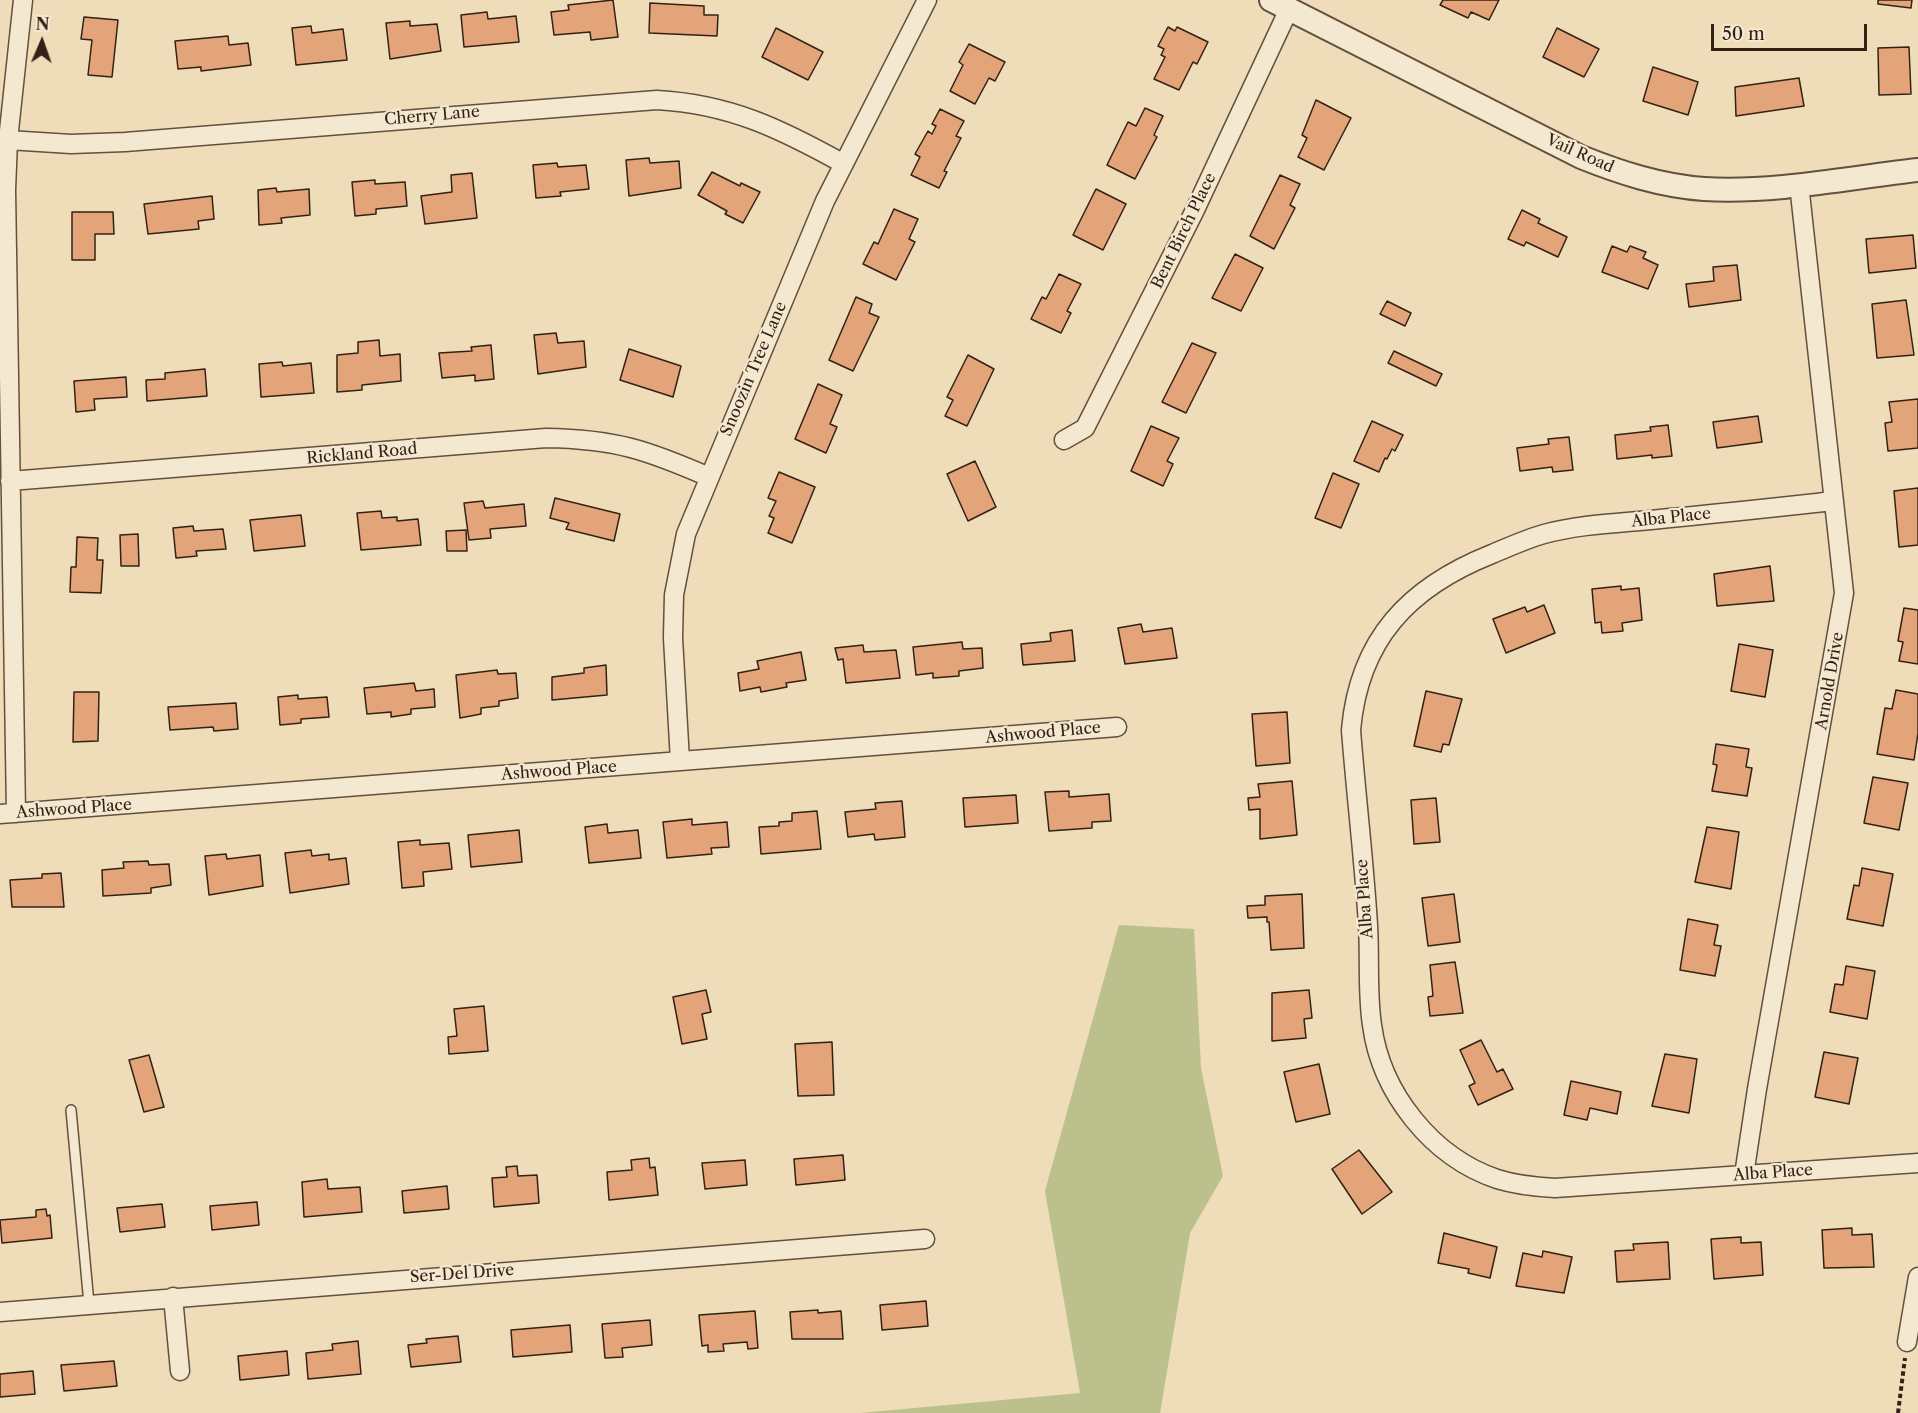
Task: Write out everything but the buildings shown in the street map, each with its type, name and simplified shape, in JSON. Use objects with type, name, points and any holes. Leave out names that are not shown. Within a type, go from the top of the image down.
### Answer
[{"type":"street","points":[[8,814],[10,481],[8,140],[23,0]]},
{"type":"street","name":"Snoozin Tree Lane","points":[[680,761],[673,638],[674,595],[686,534],[769,332],[844,164],[927,0]]},
{"type":"street","name":"Vail Road","points":[[1280,4],[1581,157],[1620,172],[1662,183],[1704,189],[1746,189],[1918,170]]},
{"type":"street","name":"Bent Birch Place","points":[[1064,440],[1085,428],[1194,212],[1280,4]]},
{"type":"street","name":"Cherry Lane","points":[[8,140],[71,144],[125,142],[579,104],[657,100],[685,102],[727,110],[754,119],[793,136],[844,164]]},
{"type":"street","name":"Arnold Drive","points":[[1744,1175],[1757,1089],[1839,635],[1844,593],[1799,184]]},
{"type":"street","name":"Rickland Road","points":[[10,481],[546,438],[589,439],[617,443],[658,455],[709,477]]},
{"type":"street","name":"Alba Place","points":[[1834,501],[1592,526],[1544,534],[1479,559],[1446,575],[1407,604],[1373,649],[1361,675],[1353,702],[1351,730],[1368,924],[1371,1023],[1386,1073],[1401,1102],[1438,1145],[1460,1160],[1493,1177],[1527,1186],[1556,1188],[1918,1163]]},
{"type":"street","name":"Ashwood Place","points":[[8,814],[1117,727]]},
{"type":"street","name":"Ser-Del Drive","points":[[0,1312],[925,1239]]},
{"type":"street","points":[[1907,1342],[1918,1277]]},
{"type":"street","points":[[173,1297],[180,1371]]},
{"type":"lane","points":[[71,1110],[90,1304]]},
{"type":"path","points":[[1898,1413],[1907,1342]]},
{"type":"green space","points":[[1119,925],[1194,929],[1201,1068],[1223,1176],[1190,1233],[1160,1413],[860,1413],[1080,1393],[1045,1191]]}]
